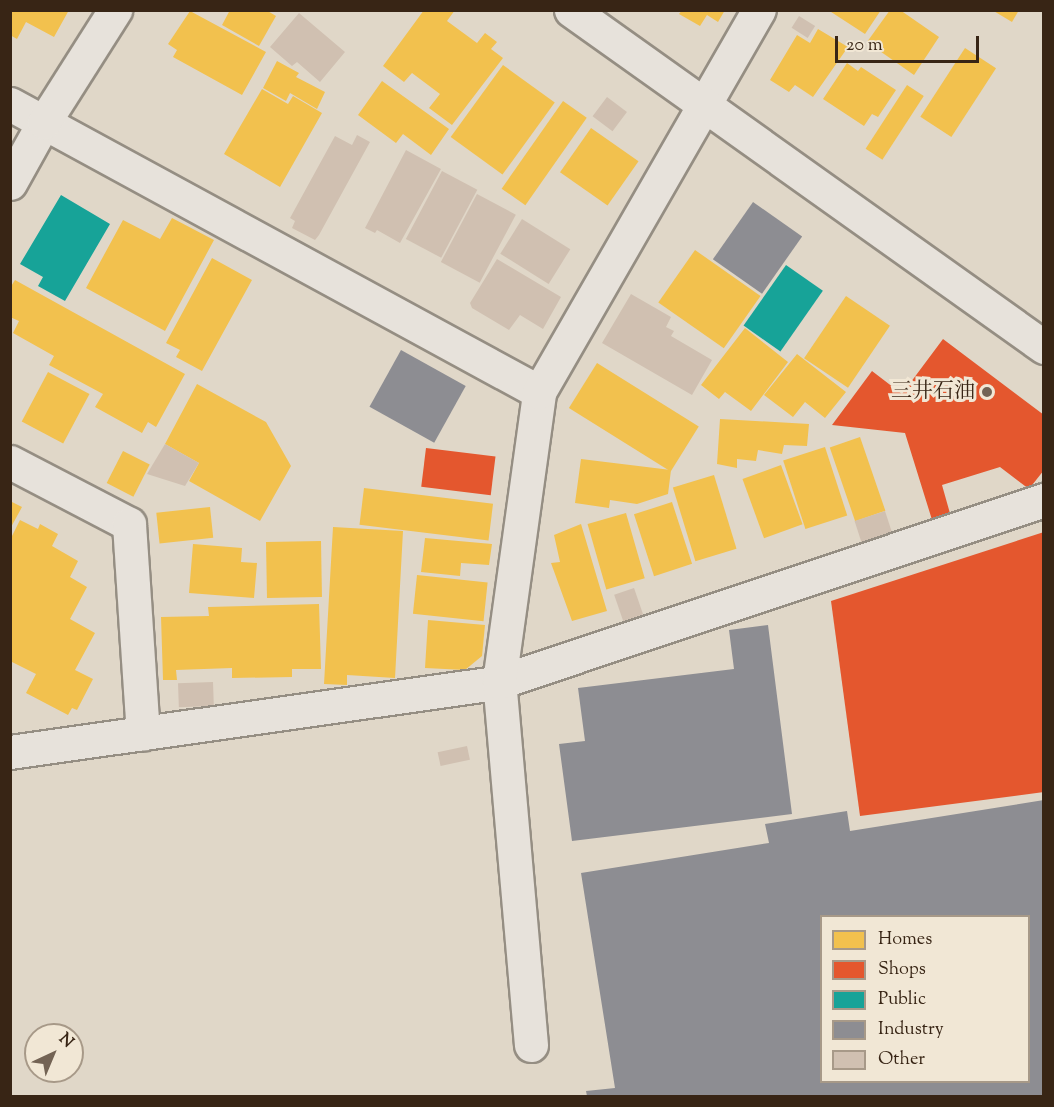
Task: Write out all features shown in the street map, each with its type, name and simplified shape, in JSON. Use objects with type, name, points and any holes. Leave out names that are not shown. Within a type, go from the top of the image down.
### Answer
[{"type":"street","points":[[10,183],[44,122],[115,10]]},
{"type":"street","points":[[572,10],[1044,347]]},
{"type":"street","points":[[531,1045],[500,682],[539,392],[702,104],[759,10]]},
{"type":"street","points":[[10,104],[539,392]]},
{"type":"street","points":[[10,462],[129,524],[143,734]]},
{"type":"street","points":[[10,752],[500,682],[1044,500]]},
{"type":"building: Homes","points":[[10,10],[69,10],[54,37],[26,22],[17,39],[10,35]]},
{"type":"building: Homes","points":[[230,10],[266,10],[276,16],[259,46],[222,25]]},
{"type":"building: Homes","points":[[424,10],[455,10],[447,21],[477,43],[485,33],[497,42],[491,49],[503,58],[452,125],[429,108],[440,94],[412,73],[404,82],[383,66]]},
{"type":"building: Homes","points":[[682,10],[725,10],[718,22],[707,15],[700,26],[679,14]]},
{"type":"building: Homes","points":[[828,10],[881,10],[865,34]]},
{"type":"building: Homes","points":[[890,10],[900,10],[939,37],[914,75],[867,42]]},
{"type":"building: Homes","points":[[992,10],[1019,10],[1012,22]]},
{"type":"building: Homes","points":[[190,11],[266,52],[242,95],[173,57],[177,50],[168,44]]},
{"type":"building: Homes","points":[[818,29],[848,47],[813,97],[795,85],[789,92],[770,80],[797,35],[810,43]]},
{"type":"building: Homes","points":[[965,48],[996,68],[951,137],[920,117]]},
{"type":"building: Homes","points":[[277,61],[299,73],[296,77],[325,92],[317,109],[290,93],[286,101],[263,88]]},
{"type":"building: Homes","points":[[847,63],[858,71],[861,67],[896,90],[878,117],[872,114],[864,126],[823,99]]},
{"type":"building: Homes","points":[[503,65],[555,103],[502,175],[451,137]]},
{"type":"building: Homes","points":[[382,81],[449,129],[431,155],[403,134],[396,143],[358,115]]},
{"type":"building: Homes","points":[[907,85],[924,96],[882,160],[866,149]]},
{"type":"building: Homes","points":[[262,89],[288,104],[293,96],[322,113],[280,187],[224,154]]},
{"type":"building: Homes","points":[[563,101],[587,118],[525,205],[502,189]]},
{"type":"building: Homes","points":[[591,128],[639,161],[608,206],[560,172]]},
{"type":"building: Homes","points":[[172,218],[214,240],[165,331],[86,288],[123,220],[160,239]]},
{"type":"building: Homes","points":[[695,250],[761,296],[724,348],[658,302]]},
{"type":"building: Homes","points":[[212,258],[252,280],[202,371],[176,357],[180,350],[166,343]]},
{"type":"building: Homes","points":[[15,280],[185,374],[156,427],[148,422],[142,433],[95,407],[103,394],[49,365],[54,356],[13,333],[19,321],[10,317],[10,288]]},
{"type":"building: Homes","points":[[846,296],[890,326],[848,388],[804,358]]},
{"type":"building: Homes","points":[[745,328],[788,362],[751,411],[725,392],[719,399],[701,385]]},
{"type":"building: Homes","points":[[797,354],[846,392],[825,418],[805,402],[793,417],[764,395]]},
{"type":"building: Homes","points":[[597,363],[699,427],[671,472],[569,408]]},
{"type":"building: Homes","points":[[48,372],[89,394],[63,444],[22,421]]},
{"type":"building: Homes","points":[[197,384],[266,422],[291,466],[260,521],[189,481],[199,463],[165,444]]},
{"type":"building: Homes","points":[[720,419],[809,424],[807,446],[784,445],[782,454],[758,450],[756,461],[737,459],[737,468],[717,464]]},
{"type":"building: Homes","points":[[860,437],[885,511],[855,521],[830,447]]},
{"type":"building: Homes","points":[[825,447],[847,515],[805,529],[783,461]]},
{"type":"building: Homes","points":[[123,451],[150,465],[133,497],[107,483]]},
{"type":"building: Homes","points":[[581,459],[671,470],[668,494],[637,504],[610,500],[609,508],[575,503]]},
{"type":"building: Homes","points":[[781,465],[803,524],[764,538],[742,479]]},
{"type":"building: Homes","points":[[714,475],[737,549],[695,561],[673,488]]},
{"type":"building: Homes","points":[[364,488],[493,504],[489,541],[359,525]]},
{"type":"building: Homes","points":[[10,501],[22,507],[10,529]]},
{"type":"building: Homes","points":[[672,502],[692,564],[654,576],[634,514]]},
{"type":"building: Homes","points":[[210,507],[213,538],[160,543],[156,513]]},
{"type":"building: Homes","points":[[626,513],[645,578],[606,589],[588,524]]},
{"type":"building: Homes","points":[[20,520],[38,529],[40,524],[58,534],[52,546],[78,561],[70,577],[87,587],[70,619],[95,633],[75,670],[93,679],[77,710],[72,708],[68,715],[26,693],[36,674],[10,661],[10,540]]},
{"type":"building: Homes","points":[[581,524],[607,611],[572,621],[551,563],[560,562],[554,535]]},
{"type":"building: Homes","points":[[333,527],[403,531],[395,678],[347,675],[347,685],[324,684]]},
{"type":"building: Homes","points":[[425,538],[492,544],[489,565],[461,563],[460,576],[421,572]]},
{"type":"building: Homes","points":[[321,541],[322,597],[267,598],[266,542]]},
{"type":"building: Homes","points":[[193,544],[242,548],[241,562],[257,563],[254,598],[189,593]]},
{"type":"building: Homes","points":[[417,575],[488,582],[484,621],[413,614]]},
{"type":"building: Homes","points":[[319,604],[321,669],[292,669],[292,677],[232,678],[232,668],[176,670],[177,680],[163,680],[161,617],[209,616],[208,607]]},
{"type":"building: Homes","points":[[428,620],[485,625],[482,656],[465,670],[425,668]]},
{"type":"building: Shops","points":[[943,339],[1044,415],[1044,470],[1029,489],[1000,467],[942,485],[951,517],[933,523],[905,433],[832,425],[872,371],[902,394]]},
{"type":"building: Shops","points":[[426,448],[495,457],[491,495],[421,487]]},
{"type":"building: Shops","points":[[1044,532],[1044,792],[860,816],[831,601]]},
{"type":"building: Public","points":[[61,195],[110,224],[65,301],[38,286],[43,277],[20,264]]},
{"type":"building: Public","points":[[786,265],[823,291],[780,351],[744,326]]},
{"type":"building: Industry","points":[[753,202],[802,236],[762,294],[713,259]]},
{"type":"building: Industry","points":[[401,350],[466,386],[434,443],[369,407]]},
{"type":"building: Industry","points":[[768,625],[792,814],[572,841],[559,744],[585,741],[578,688],[734,669],[729,630]]},
{"type":"building: Industry","points":[[1044,800],[1044,1096],[587,1096],[586,1091],[615,1088],[581,873],[769,843],[765,824],[847,811],[850,831]]},
{"type":"building: Other","points":[[299,13],[345,52],[320,82],[297,62],[292,66],[270,47]]},
{"type":"building: Other","points":[[799,16],[815,26],[808,38],[792,28]]},
{"type":"building: Other","points":[[607,97],[627,112],[613,131],[593,116]]},
{"type":"building: Other","points":[[357,135],[370,142],[319,235],[315,240],[292,228],[295,221],[290,218],[335,136],[352,145]]},
{"type":"building: Other","points":[[406,150],[441,169],[400,243],[377,230],[375,233],[365,228]]},
{"type":"building: Other","points":[[442,171],[477,190],[441,258],[406,239]]},
{"type":"building: Other","points":[[477,194],[516,215],[480,283],[441,262]]},
{"type":"building: Other","points":[[522,219],[570,249],[549,284],[500,254]]},
{"type":"building: Other","points":[[497,259],[561,297],[543,329],[520,315],[509,330],[472,308],[470,303]]},
{"type":"building: Other","points":[[631,294],[671,317],[666,327],[674,331],[671,336],[712,360],[692,395],[602,343]]},
{"type":"building: Other","points":[[165,444],[199,463],[185,486],[147,474]]},
{"type":"building: Other","points":[[885,511],[893,535],[862,545],[855,521]]},
{"type":"building: Other","points":[[634,588],[643,614],[623,621],[614,595]]},
{"type":"building: Other","points":[[213,682],[214,706],[179,707],[178,683]]},
{"type":"building: Other","points":[[467,746],[470,760],[441,766],[438,752]]},
{"type":"place","name":"三井石油","points":[[987,392]]}]
